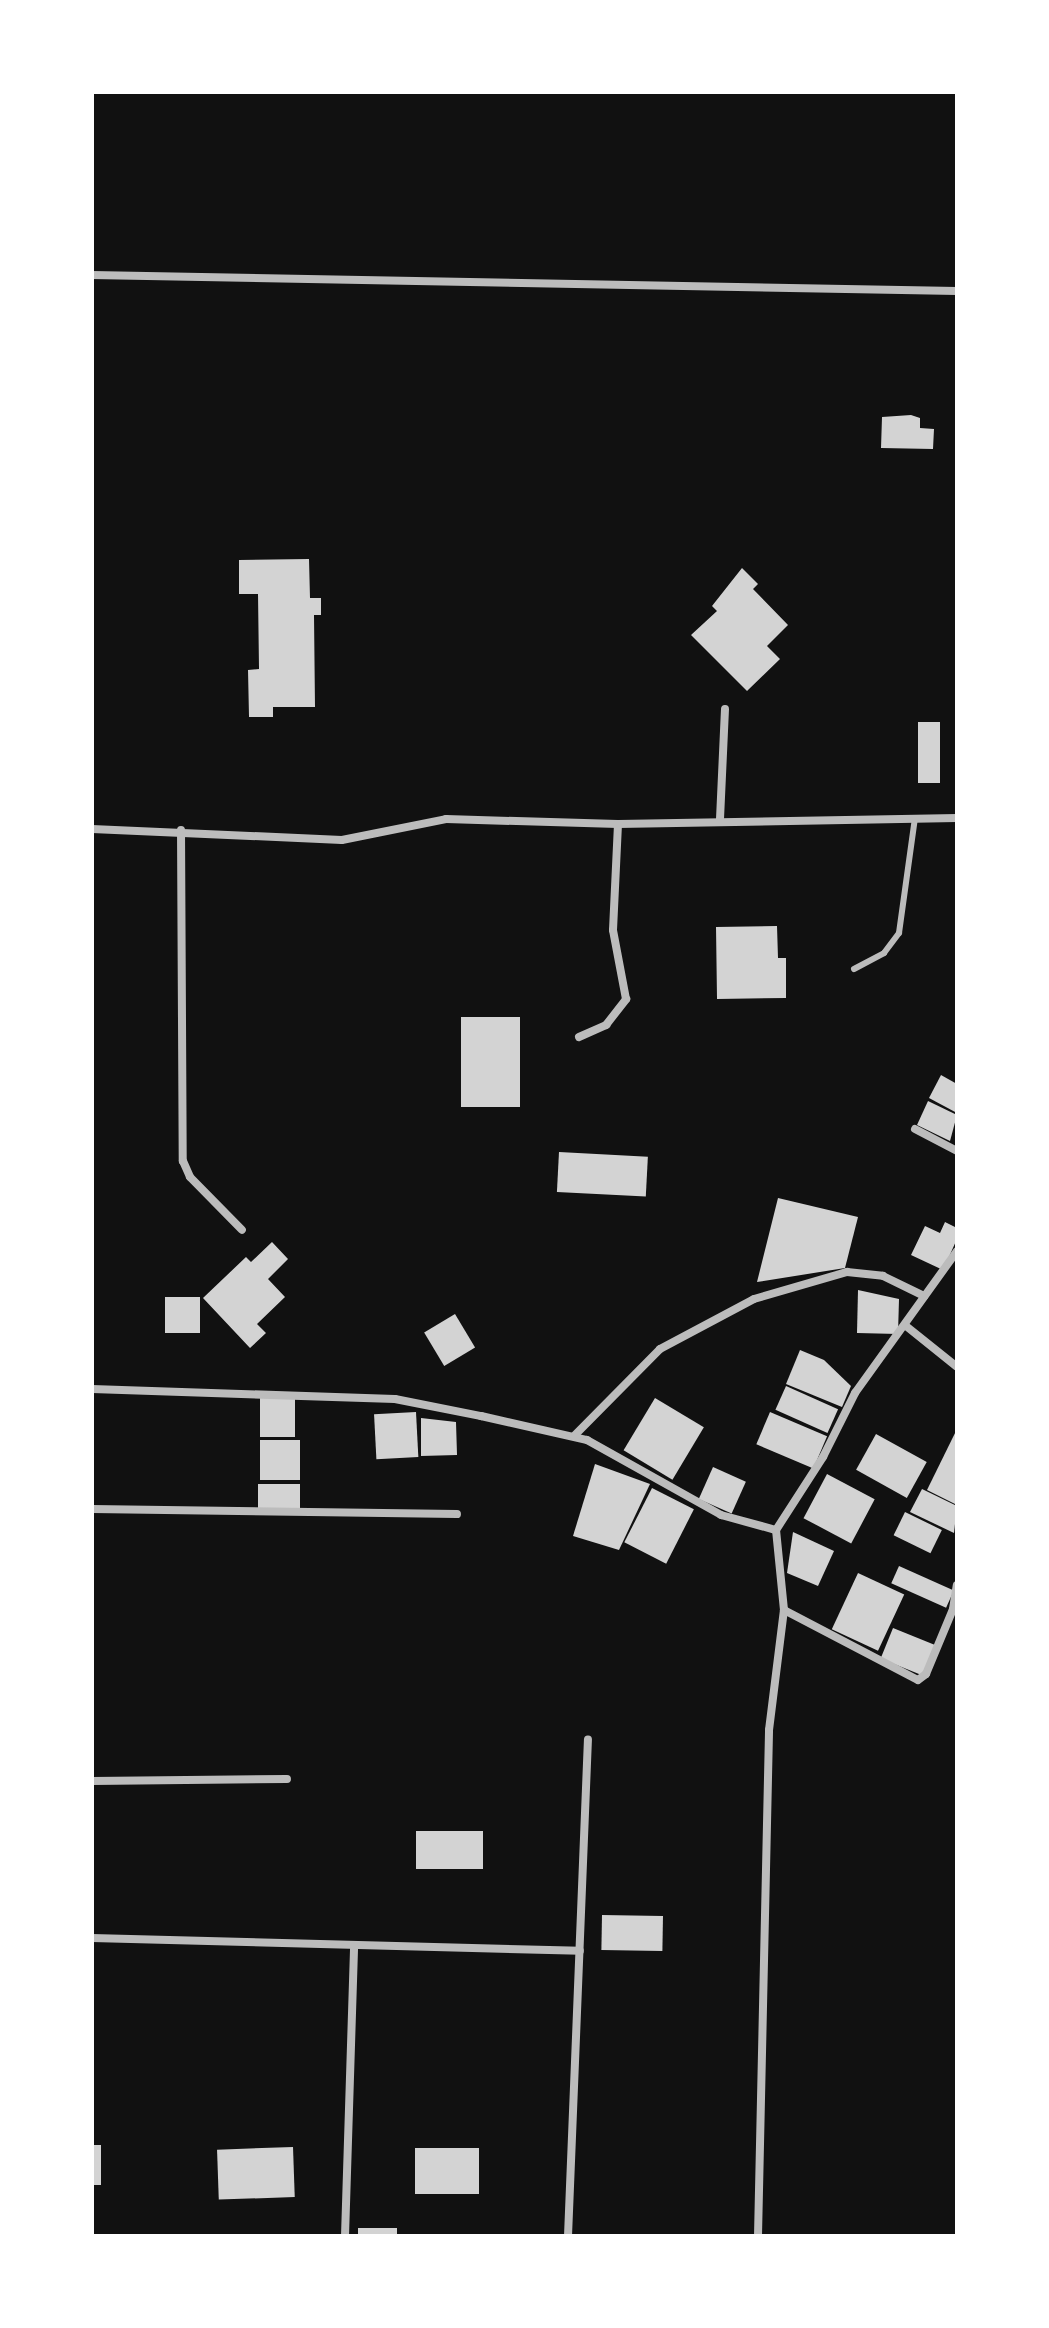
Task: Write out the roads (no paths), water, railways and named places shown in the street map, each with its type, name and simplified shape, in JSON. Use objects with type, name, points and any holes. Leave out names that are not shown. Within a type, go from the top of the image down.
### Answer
[{"type":"street","points":[[92,275],[957,291]]},
{"type":"street","points":[[720,819],[725,709]]},
{"type":"street","points":[[92,829],[181,830],[342,840],[424,820],[618,824],[720,819],[957,818]]},
{"type":"street","points":[[579,1037],[606,1025],[626,999],[613,930],[618,824]]},
{"type":"street","points":[[181,830],[183,1161],[190,1177],[242,1230]]},
{"type":"street","points":[[915,1129],[957,1151]]},
{"type":"street","points":[[758,2236],[769,1730],[784,1610],[776,1530],[823,1457],[855,1393],[957,1251]]},
{"type":"street","points":[[574,1436],[660,1349],[754,1299],[847,1272],[883,1276],[924,1296]]},
{"type":"street","points":[[906,1326],[957,1367]]},
{"type":"street","points":[[92,1389],[395,1399],[574,1436],[721,1515],[776,1530]]},
{"type":"street","points":[[92,1509],[457,1514]]},
{"type":"street","points":[[784,1610],[918,1680],[926,1674],[953,1609],[957,1585]]},
{"type":"street","points":[[568,2236],[588,1739]]},
{"type":"street","points":[[92,1781],[287,1779]]},
{"type":"street","points":[[92,1938],[580,1951]]},
{"type":"street","points":[[345,2236],[354,1945]]},
{"type":"lane","points":[[854,969],[884,953],[899,933],[915,818]]}]
